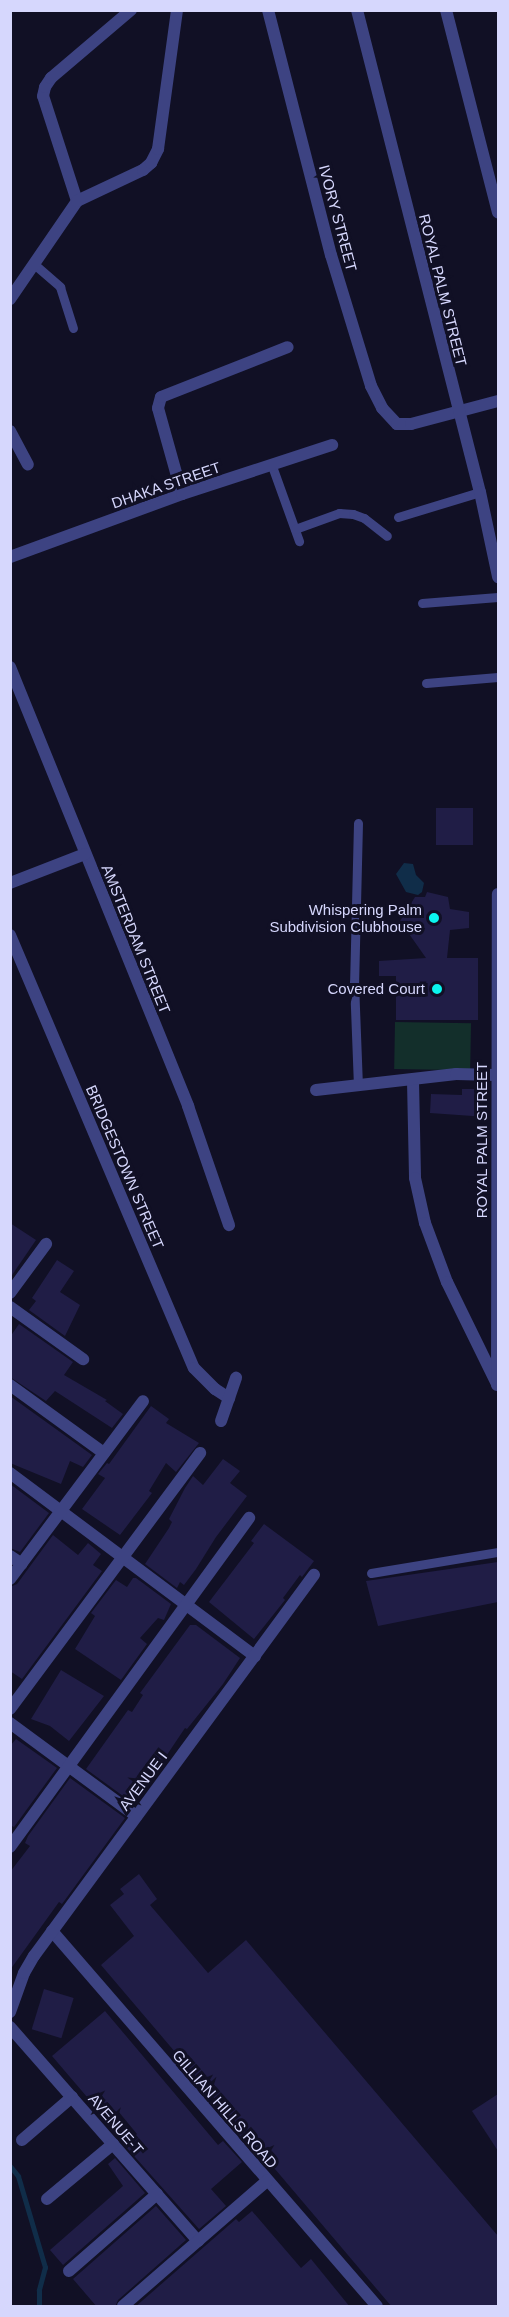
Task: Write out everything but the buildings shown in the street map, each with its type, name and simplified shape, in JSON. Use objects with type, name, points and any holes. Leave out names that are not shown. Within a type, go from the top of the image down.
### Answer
[{"type":"street","points":[[77,201],[43,96],[45,87],[51,78],[131,10]]},
{"type":"street","points":[[10,299],[77,201],[143,170],[158,149],[177,10]]},
{"type":"street","name":"IVORY STREET","points":[[268,10],[331,255],[371,386],[382,408],[397,424],[411,424],[458,411]]},
{"type":"street","name":"ROYAL PALM STREET","points":[[357,10],[480,492],[498,577]]},
{"type":"street","points":[[446,10],[498,212]]},
{"type":"street","points":[[182,494],[158,408],[161,397],[288,347]]},
{"type":"street","points":[[458,411],[498,401]]},
{"type":"street","points":[[10,431],[14,446],[28,465]]},
{"type":"street","name":"DHAKA STREET","points":[[10,557],[182,494],[332,445]]},
{"type":"street","name":"AMSTERDAM STREET","points":[[10,666],[188,1106],[230,1225]]},
{"type":"street","points":[[10,883],[85,854]]},
{"type":"street","name":"ROYAL PALM STREET","points":[[498,894],[496,1075],[498,1388]]},
{"type":"street","name":"BRIDGESTOWN STREET","points":[[10,934],[194,1368],[214,1389],[229,1398]]},
{"type":"street","points":[[316,1090],[413,1081],[456,1074],[496,1075]]},
{"type":"street","points":[[413,1081],[416,1178],[425,1223],[447,1282],[498,1388]]},
{"type":"street","points":[[10,1293],[46,1244]]},
{"type":"street","points":[[10,1307],[83,1359]]},
{"type":"street","points":[[221,1421],[236,1378]]},
{"type":"street","points":[[10,1385],[104,1454]]},
{"type":"street","points":[[10,1579],[143,1401]]},
{"type":"street","points":[[10,1709],[200,1453]]},
{"type":"street","points":[[10,1473],[255,1656]]},
{"type":"street","points":[[10,1847],[249,1518]]},
{"type":"street","points":[[10,1556],[22,1564]]},
{"type":"street","name":"AVENUE I","points":[[10,2012],[24,1974],[51,1931],[314,1575]]},
{"type":"street","points":[[10,1723],[136,1816]]},
{"type":"street","name":"GILLIAN HILLS ROAD","points":[[51,1931],[377,2307]]},
{"type":"street","name":"AVENUE-T","points":[[10,2028],[198,2241]]},
{"type":"street","points":[[22,2140],[72,2097]]},
{"type":"street","points":[[47,2199],[113,2144]]},
{"type":"street","points":[[123,2307],[267,2181]]},
{"type":"street","points":[[69,2271],[157,2194]]},
{"type":"lane","points":[[34,264],[60,287],[73,328]]},
{"type":"lane","points":[[272,466],[299,541]]},
{"type":"lane","points":[[398,517],[480,492]]},
{"type":"lane","points":[[295,529],[339,513],[353,514],[364,518],[387,536]]},
{"type":"lane","points":[[422,603],[498,597]]},
{"type":"lane","points":[[426,683],[498,677]]},
{"type":"lane","points":[[358,823],[354,982],[358,1086]]},
{"type":"lane","points":[[371,1573],[498,1552]]},
{"type":"green space","points":[[395,1022],[471,1023],[470,1070],[394,1069]]},
{"type":"water","points":[[404,863],[413,864],[416,875],[424,883],[422,892],[418,895],[406,892],[396,874]]},
{"type":"waterway","points":[[10,2166],[18,2176],[45,2267],[39,2290],[39,2306]]},
{"type":"place","name":"Whispering Palm Subdivision Clubhouse","points":[[434,918]]},
{"type":"place","name":"Covered Court","points":[[437,989]]}]
